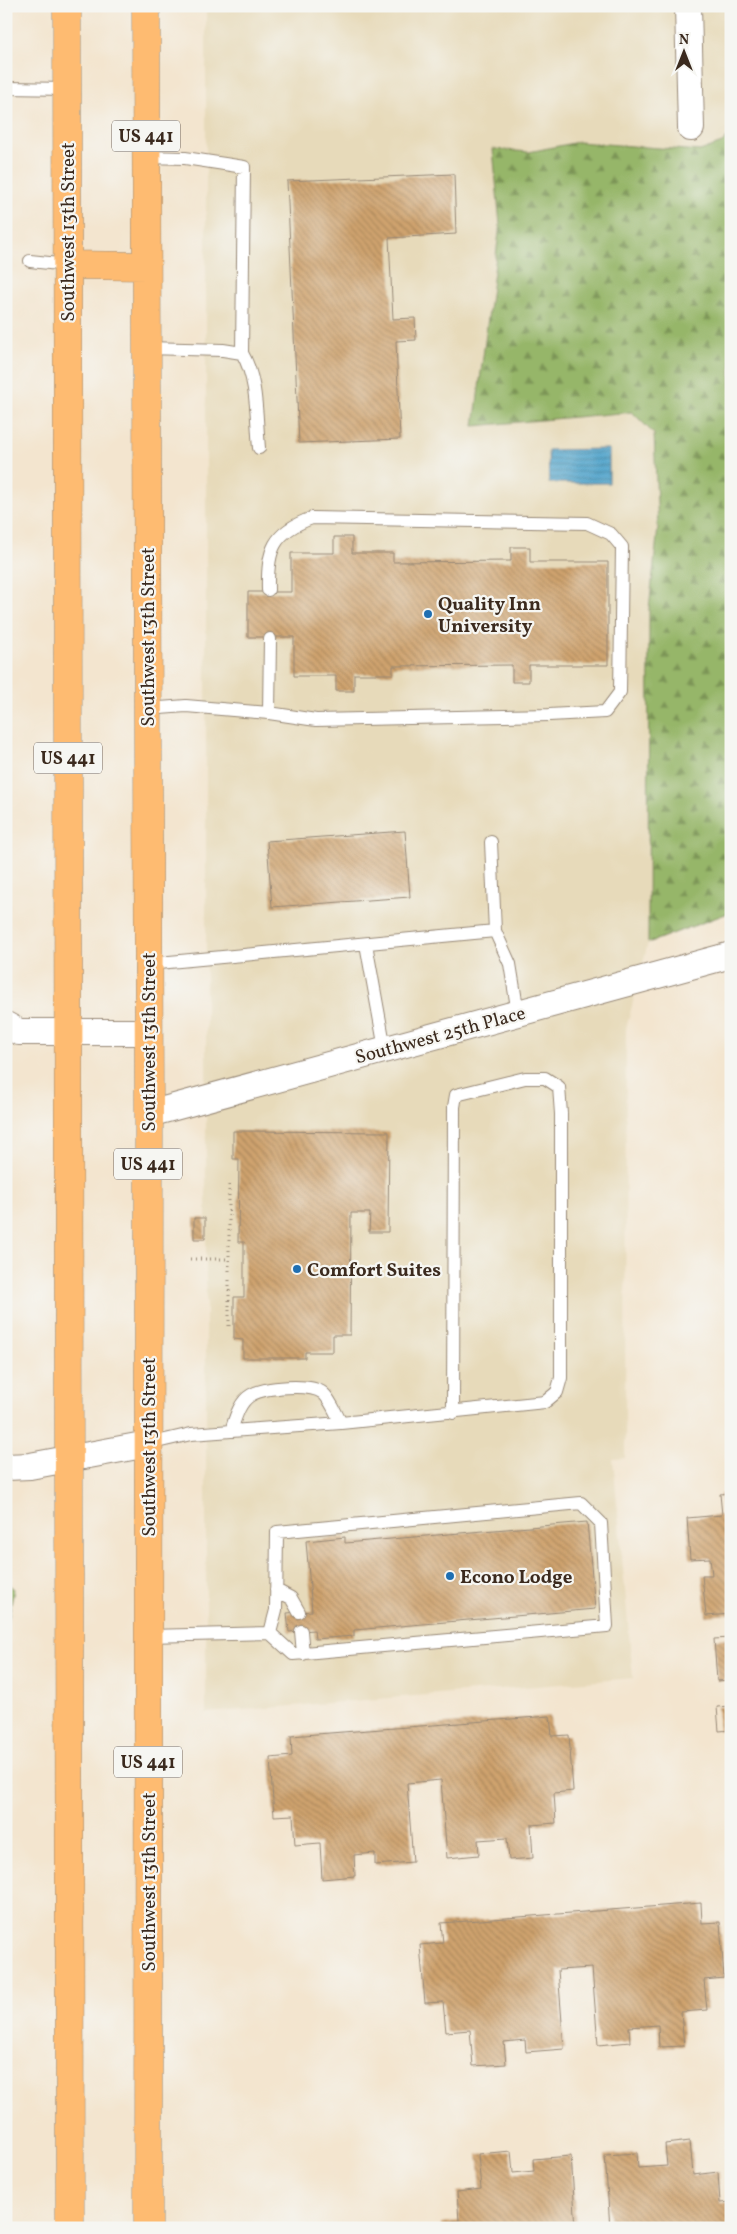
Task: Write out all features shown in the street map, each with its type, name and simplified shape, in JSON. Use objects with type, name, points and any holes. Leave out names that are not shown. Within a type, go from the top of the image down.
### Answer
[{"type":"main road","name":"Southwest 13th Street","points":[[67,6],[70,2228]]},
{"type":"main road","name":"Southwest 13th Street","points":[[146,6],[149,1114],[148,2228]]},
{"type":"main road","points":[[68,265],[146,266]]},
{"type":"street","points":[[688,6],[691,128]]},
{"type":"street","name":"Southwest 25th Place","points":[[149,1114],[731,955]]},
{"type":"street","points":[[6,1025],[19,1032],[148,1032]]},
{"type":"street","points":[[6,1467],[30,1466],[68,1460],[148,1444]]},
{"type":"lane","points":[[6,88],[67,89]]},
{"type":"lane","points":[[146,157],[185,158],[244,167],[242,353],[248,364],[253,383],[260,448]]},
{"type":"lane","points":[[30,261],[68,265]]},
{"type":"lane","points":[[146,348],[223,350],[242,353]]},
{"type":"lane","points":[[147,709],[186,706],[269,713],[316,720],[549,715],[605,712],[620,692],[622,547],[611,534],[587,524],[312,518],[292,525],[276,541],[267,566],[268,590]]},
{"type":"lane","points":[[269,713],[270,639]]},
{"type":"lane","points":[[491,842],[495,931],[510,964],[518,1013]]},
{"type":"lane","points":[[148,964],[495,931]]},
{"type":"lane","points":[[366,944],[385,1049]]},
{"type":"lane","points":[[148,1444],[190,1434],[453,1413],[544,1402],[557,1392],[561,1378],[561,1114],[558,1088],[545,1078],[525,1078],[456,1095],[454,1117],[453,1413]]},
{"type":"lane","points":[[231,1431],[242,1404],[251,1395],[267,1390],[289,1388],[310,1389],[323,1394],[340,1423]]},
{"type":"lane","points":[[148,1636],[270,1633],[294,1654],[303,1654],[607,1626],[601,1523],[581,1503],[277,1532],[276,1610],[270,1633]]},
{"type":"lane","points":[[276,1590],[291,1598],[299,1612]]},
{"type":"lane","points":[[301,1631],[303,1654]]},
{"type":"path","points":[[229,1184],[229,1329]]},
{"type":"path","points":[[190,1259],[229,1259]]},
{"type":"shaded area","points":[[206,6],[731,6],[731,134],[722,143],[700,151],[578,142],[529,152],[493,149],[500,225],[474,426],[632,412],[654,434],[658,528],[649,609],[648,943],[626,1029],[625,1458],[613,1459],[633,1678],[206,1713]]},
{"type":"green space","points":[[731,134],[731,912],[648,943],[649,609],[658,528],[654,434],[632,412],[474,426],[500,225],[493,149],[529,152],[578,142],[700,151],[722,143]]},
{"type":"green space","points":[[6,1582],[14,1589],[6,1630]]},
{"type":"water","points":[[609,449],[609,483],[549,483],[548,450]]},
{"type":"building","points":[[454,174],[456,234],[389,238],[393,319],[415,318],[416,340],[396,341],[400,439],[299,443],[287,181]]},
{"type":"building","name":"Quality Inn University","points":[[334,537],[352,537],[352,553],[393,553],[393,562],[511,561],[511,547],[530,547],[530,562],[608,562],[608,665],[529,665],[529,682],[512,682],[512,665],[393,666],[393,674],[354,674],[354,691],[336,691],[336,676],[294,676],[294,637],[248,637],[248,592],[291,592],[291,553],[334,553]]},
{"type":"building","points":[[405,831],[410,897],[272,907],[267,841]]},
{"type":"building","name":"Comfort Suites","points":[[233,1131],[389,1132],[388,1232],[369,1232],[370,1213],[351,1213],[350,1335],[333,1335],[333,1352],[305,1352],[305,1358],[243,1358],[243,1340],[234,1339],[234,1297],[244,1297],[244,1242],[238,1242],[239,1159],[233,1159]]},
{"type":"building","points":[[194,1218],[205,1218],[205,1239],[194,1239]]},
{"type":"building","points":[[731,1493],[731,1614],[706,1616],[702,1575],[712,1575],[710,1558],[690,1559],[687,1518],[722,1515],[720,1494]]},
{"type":"building","name":"Econo Lodge","points":[[587,1522],[595,1609],[354,1630],[354,1636],[315,1639],[314,1630],[289,1632],[287,1613],[312,1611],[306,1541],[345,1537],[345,1543]]},
{"type":"building","points":[[731,1638],[731,1680],[717,1681],[714,1639]]},
{"type":"building","points":[[731,1706],[731,1730],[719,1731],[717,1707]]},
{"type":"building","points":[[550,1716],[552,1736],[569,1735],[573,1791],[554,1793],[556,1823],[531,1825],[533,1858],[509,1860],[507,1838],[478,1840],[479,1855],[447,1858],[441,1780],[407,1783],[413,1862],[375,1865],[375,1853],[354,1855],[355,1876],[322,1879],[320,1843],[295,1845],[293,1815],[274,1816],[270,1758],[292,1756],[291,1736]]},
{"type":"building","points":[[701,1903],[702,1923],[720,1922],[724,1978],[704,1980],[707,2010],[681,2012],[684,2046],[659,2047],[658,2025],[629,2027],[630,2042],[598,2045],[592,1968],[558,1970],[564,2049],[526,2052],[525,2040],[504,2042],[506,2064],[473,2066],[470,2030],[446,2032],[443,2002],[425,2003],[420,1945],[443,1943],[441,1923]]},
{"type":"building","points":[[690,2141],[693,2175],[718,2172],[720,2203],[731,2202],[731,2228],[610,2228],[605,2155],[637,2153],[638,2168],[667,2166],[665,2144]]},
{"type":"building","points":[[511,2151],[513,2173],[534,2171],[533,2159],[571,2156],[576,2228],[441,2228],[441,2223],[459,2221],[457,2192],[481,2189],[478,2154]]},
{"type":"place","name":"Quality Inn University","points":[[428,614]]},
{"type":"place","name":"Comfort Suites","points":[[297,1269]]},
{"type":"place","name":"Econo Lodge","points":[[450,1576]]}]
